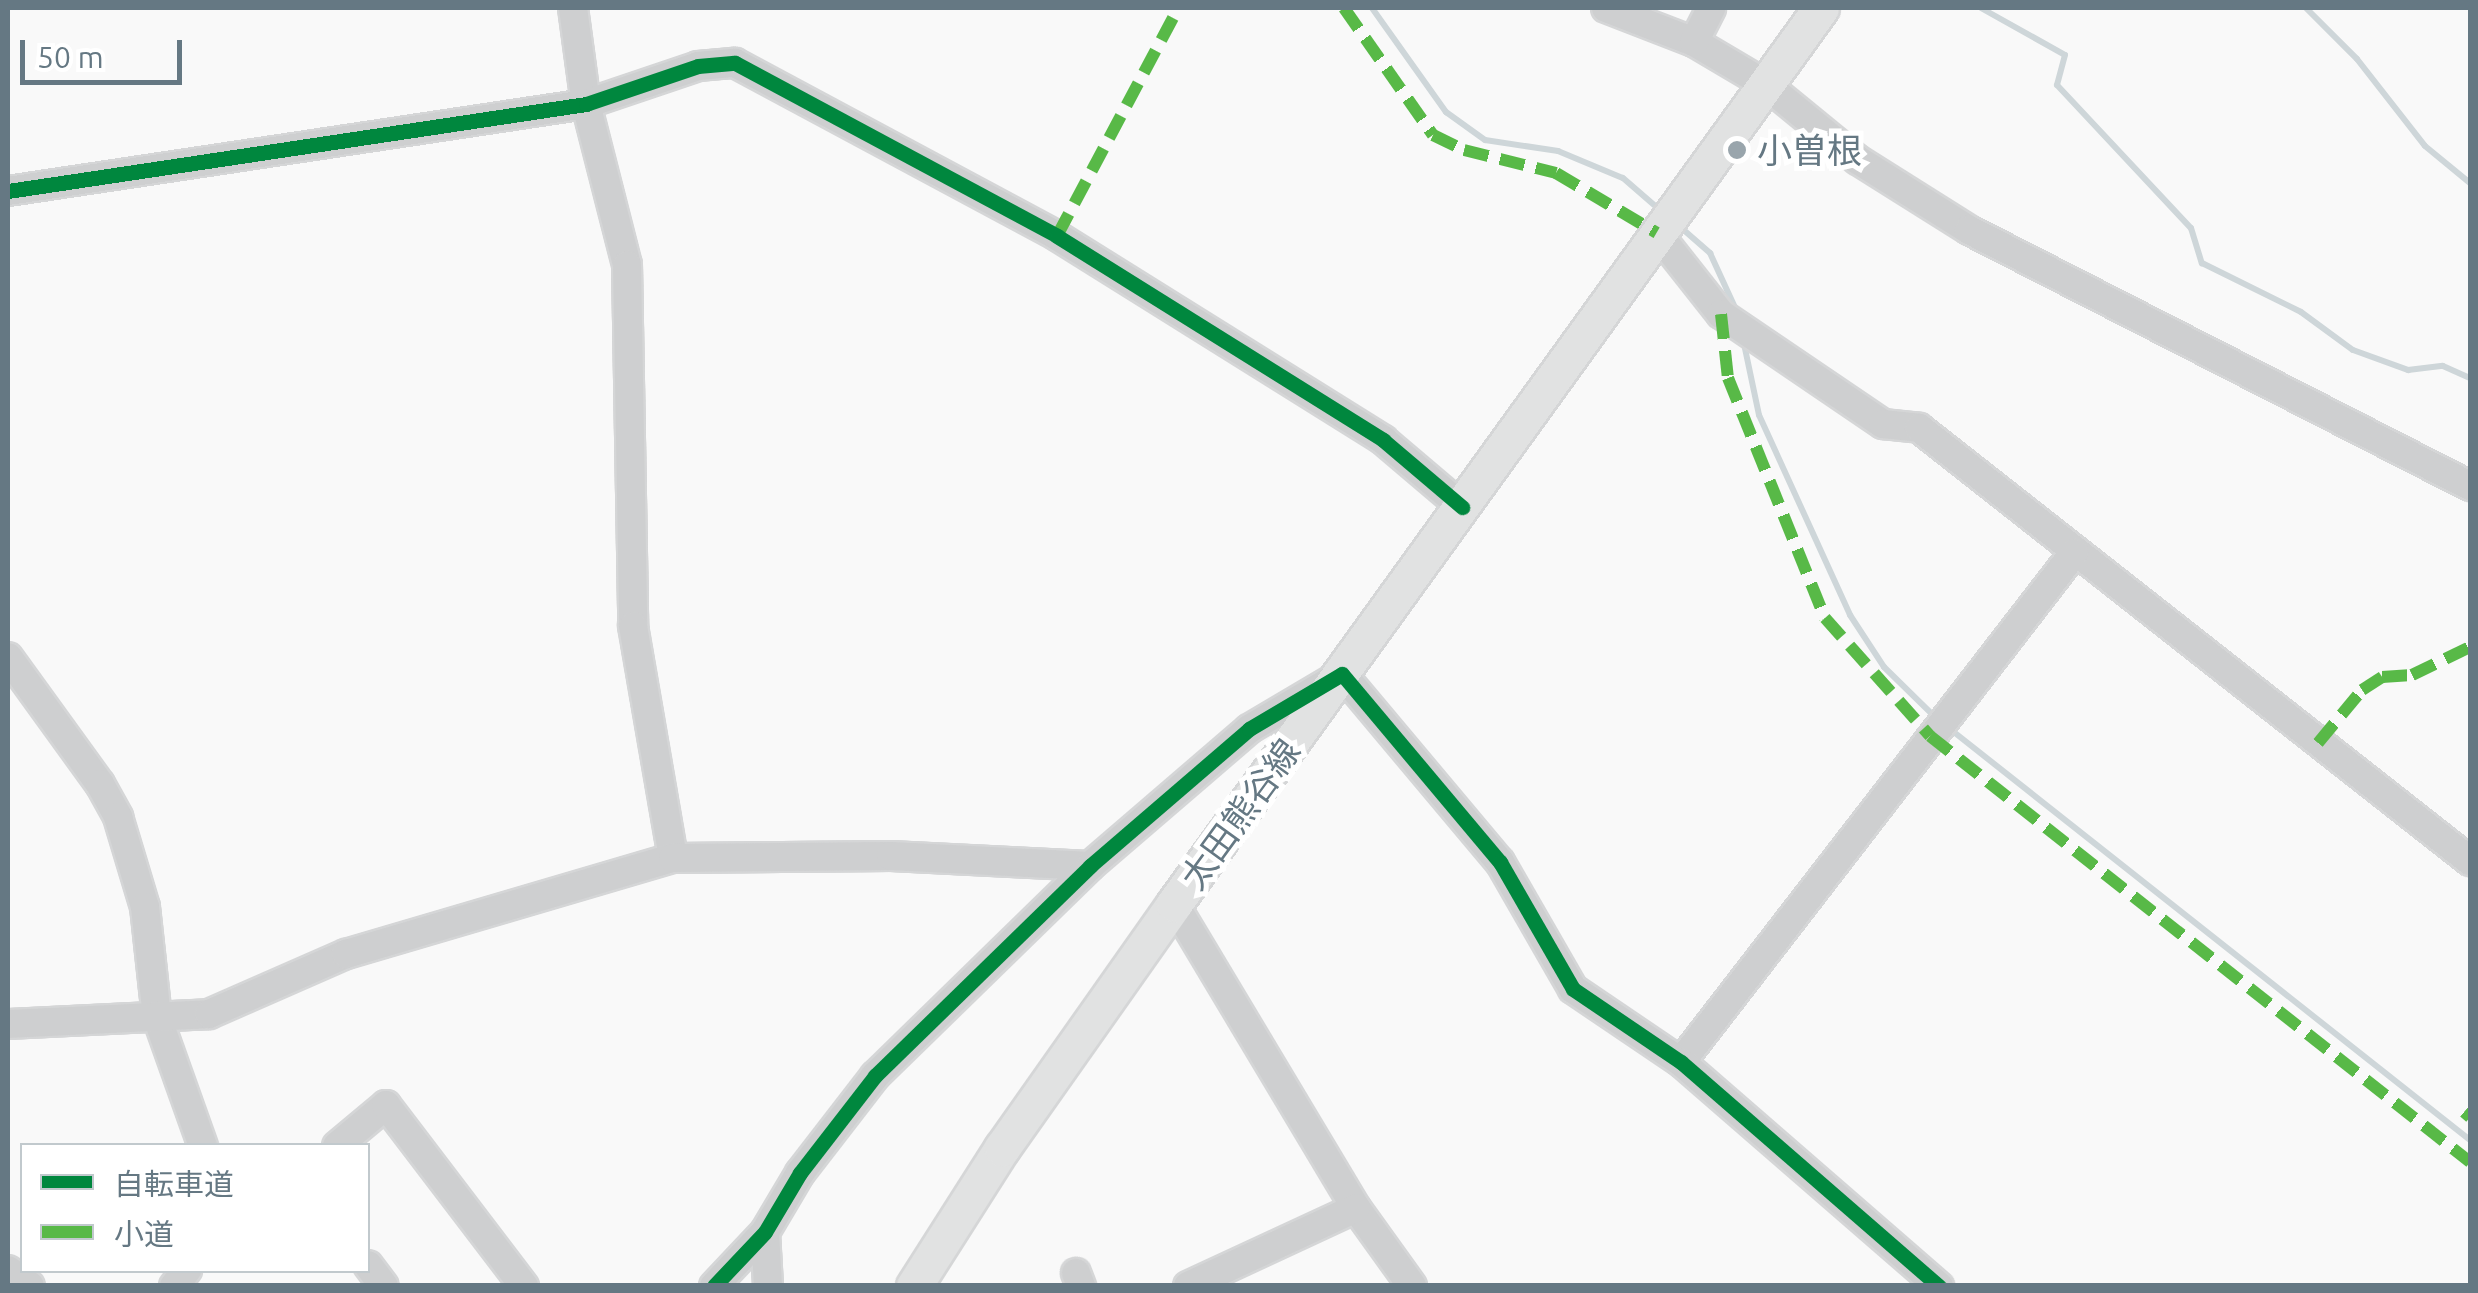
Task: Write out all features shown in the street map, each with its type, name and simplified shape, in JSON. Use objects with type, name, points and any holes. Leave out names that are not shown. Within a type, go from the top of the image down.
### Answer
[{"type":"main road","name":"太田熊谷線","points":[[914,1286],[1002,1148],[1174,904],[1821,8]]},
{"type":"street","points":[[573,8],[586,104],[627,265],[633,626],[673,858]]},
{"type":"street","points":[[1606,8],[1694,42],[1765,84],[1858,160],[1969,230],[2470,486]]},
{"type":"street","points":[[1694,42],[1711,8]]},
{"type":"street","points":[[8,191],[586,104],[698,66],[735,63],[1057,236],[1383,440],[1462,508]]},
{"type":"street","points":[[1665,222],[1721,314],[1883,424],[1919,428],[2470,861]]},
{"type":"street","points":[[1681,1062],[2074,553]]},
{"type":"street","points":[[8,657],[100,784],[118,817],[145,907],[157,1017],[202,1143]]},
{"type":"street","points":[[714,1286],[765,1232],[800,1173],[875,1076],[1090,866],[1250,729],[1342,674],[1500,862],[1573,989],[1681,1062],[1938,1286]]},
{"type":"street","points":[[8,1024],[210,1014],[346,954],[673,858],[890,856],[1090,866]]},
{"type":"street","points":[[1174,904],[1356,1208],[1412,1286]]},
{"type":"street","points":[[341,1143],[386,1105],[524,1286]]},
{"type":"street","points":[[1188,1286],[1356,1208]]},
{"type":"street","points":[[765,1232],[768,1286]]},
{"type":"street","points":[[8,1270],[30,1286]]},
{"type":"waterway","points":[[1372,8],[1446,112],[1485,140],[1558,151],[1623,178],[1661,211]]},
{"type":"waterway","points":[[1981,8],[2065,55],[2057,85],[2191,228],[2202,263],[2301,312],[2353,350],[2408,370],[2443,366],[2470,378]]},
{"type":"waterway","points":[[2306,8],[2357,59],[2425,146],[2470,183]]},
{"type":"waterway","points":[[1678,225],[1710,253],[1737,312]]},
{"type":"waterway","points":[[1743,339],[1759,415],[1850,615],[1884,667],[1936,718]]},
{"type":"waterway","points":[[1950,729],[2470,1140]]},
{"type":"marked path","points":[[1057,236],[1178,8]]},
{"type":"marked path","points":[[1344,8],[1433,135],[1464,150],[1556,173],[1657,233]]},
{"type":"marked path","points":[[1721,314],[1728,378],[1825,618],[1930,736],[2470,1162]]},
{"type":"marked path","points":[[2318,743],[2362,690],[2382,677],[2412,675],[2470,647]]},
{"type":"marked path","points":[[2464,1112],[2470,1117]]},
{"type":"cycle path","points":[[8,191],[586,104],[698,66],[735,63],[1057,236],[1383,440],[1462,507]]},
{"type":"cycle path","points":[[714,1286],[765,1232],[800,1173],[875,1076],[1090,866],[1249,729],[1342,674],[1500,862],[1573,989],[1681,1062],[1939,1286]]},
{"type":"place","name":"小曽根","points":[[1737,150]]}]
